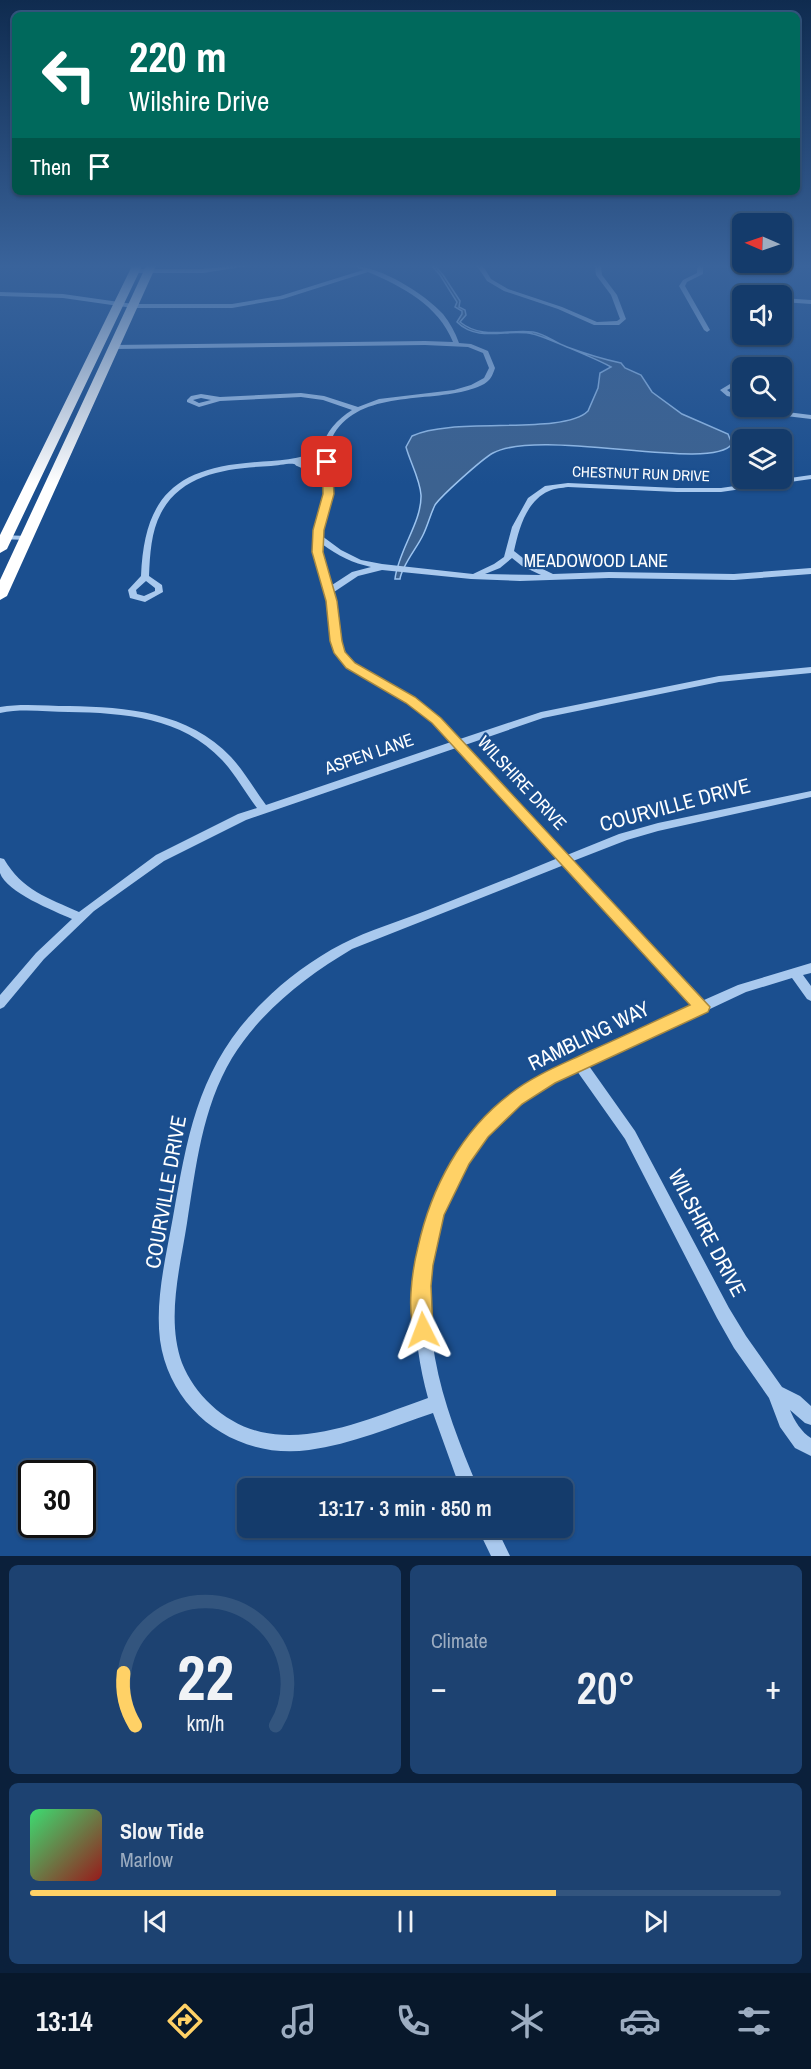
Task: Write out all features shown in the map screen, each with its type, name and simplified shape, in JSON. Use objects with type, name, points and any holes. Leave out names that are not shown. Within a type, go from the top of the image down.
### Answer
[{"type":"highway","points":[[2,541],[101,339]]},
{"type":"highway","points":[[0,596],[117,339]]},
{"type":"street","points":[[454,339],[456,343]]},
{"type":"street","points":[[113,347],[456,343],[476,346],[488,355],[492,372],[491,378],[485,383],[462,390],[386,399],[357,409],[328,437],[326,450],[295,463]]},
{"type":"street","points":[[732,386],[723,390],[732,395]]},
{"type":"street","points":[[220,399],[307,396],[331,400],[357,409]]},
{"type":"street","points":[[792,415],[811,417]]},
{"type":"street","name":"WILSHIRE DRIVE","points":[[326,450],[328,499],[318,537],[319,558],[329,591],[336,641],[343,658],[419,706],[457,741],[702,1007]]},
{"type":"street","points":[[144,577],[147,538],[164,500],[174,489],[194,477],[244,465],[295,463],[310,466],[328,474]]},
{"type":"street","name":"CHESTNUT RUN DRIVE","points":[[511,553],[519,520],[535,495],[548,488],[568,484],[721,490],[811,477]]},
{"type":"street","points":[[318,537],[352,559],[382,567]]},
{"type":"street","points":[[2,541],[27,538]]},
{"type":"street","points":[[471,576],[497,566],[511,553],[525,564],[552,576]]},
{"type":"street","points":[[329,591],[355,574],[382,567]]},
{"type":"street","name":"MEADOWOOD LANE","points":[[382,567],[471,576],[734,577],[811,572]]},
{"type":"street","name":"ASPEN LANE","points":[[0,1004],[40,956],[79,917],[130,878],[160,858],[222,825],[262,808],[526,719],[719,679],[811,670]]},
{"type":"street","points":[[1,709],[105,710],[131,712],[168,721],[199,736],[221,752],[262,808]]},
{"type":"street","name":"COURVILLE DRIVE","points":[[439,1403],[328,1438],[285,1443],[242,1435],[225,1427],[199,1404],[178,1377],[167,1340],[170,1286],[193,1142],[207,1096],[228,1055],[264,1009],[298,978],[324,959],[354,944],[623,837],[658,827],[811,794]]},
{"type":"street","points":[[0,861],[4,872],[19,887],[79,917]]},
{"type":"street","name":"RAMBLING WAY","points":[[465,1478],[439,1403],[424,1343],[421,1286],[426,1248],[441,1199],[462,1158],[498,1115],[531,1088],[742,988],[811,968]]},
{"type":"street","points":[[794,972],[811,996]]},
{"type":"street","name":"WILSHIRE DRIVE","points":[[580,1064],[630,1135],[723,1313],[740,1342],[776,1393],[786,1421],[801,1442],[811,1448]]},
{"type":"street","name":"WILSHIRE DRIVE","points":[[776,1393],[794,1402],[811,1417]]},
{"type":"street","points":[[492,1538],[501,1556]]},
{"type":"water","points":[[568,347],[621,363],[625,368],[641,375],[652,392],[682,414],[728,434],[732,444],[718,452],[693,454],[548,445],[516,446],[493,453],[462,478],[435,505],[423,535],[400,579],[395,579],[400,558],[418,516],[420,505],[419,483],[406,447],[412,436],[430,430],[453,427],[532,425],[556,423],[575,418],[588,411],[598,388],[600,373],[611,367]]},
{"type":"route","points":[[327,462],[328,494],[320,522],[318,552],[331,601],[337,648],[343,658],[410,700],[437,721],[702,1007],[531,1088],[502,1110],[482,1131],[450,1179],[434,1215],[423,1265],[421,1286],[423,1330]]}]
